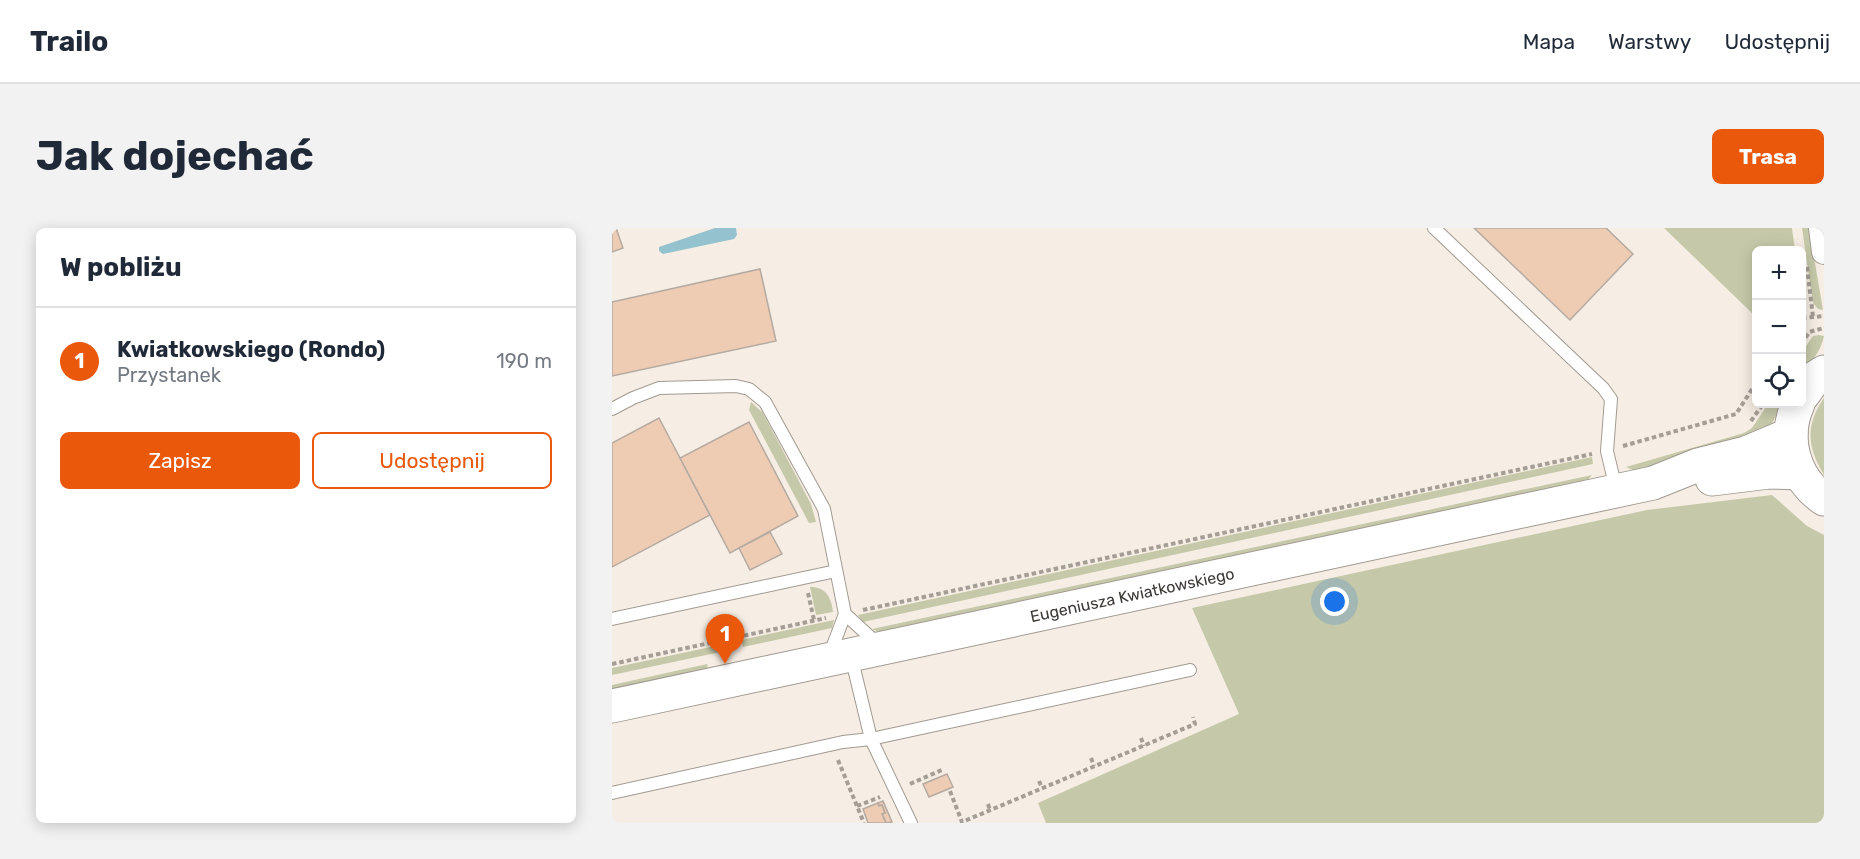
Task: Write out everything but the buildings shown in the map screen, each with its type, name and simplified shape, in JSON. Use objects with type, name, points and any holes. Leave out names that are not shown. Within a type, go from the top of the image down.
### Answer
[{"type":"main road","points":[[1806,391],[1816,377],[1824,372]]},
{"type":"main road","points":[[1795,419],[1793,454],[1800,473],[1824,499]]},
{"type":"main road","name":"Eugeniusza Kwiatkowskiego","points":[[1653,483],[1698,465],[1746,453],[1795,419]]},
{"type":"main road","name":"Eugeniusza Kwiatkowskiego","points":[[612,706],[1653,483],[1697,481],[1769,472],[1800,473]]},
{"type":"street","points":[[1815,256],[1821,228]]},
{"type":"lane","points":[[1434,228],[1603,388],[1611,399],[1607,451],[1616,491]]},
{"type":"lane","points":[[612,409],[658,388],[736,386],[749,389],[765,402],[824,509],[845,614],[839,658],[871,739],[911,823]]},
{"type":"lane","points":[[612,619],[836,571]]},
{"type":"lane","points":[[845,614],[885,648]]},
{"type":"lane","points":[[612,793],[843,742],[871,739],[1190,670]]},
{"type":"path","points":[[1813,317],[1815,256]]},
{"type":"path","points":[[1806,318],[1824,316]]},
{"type":"path","points":[[1806,337],[1809,332],[1824,328]]},
{"type":"path","points":[[612,664],[1607,451],[1736,414],[1752,389]]},
{"type":"path","points":[[811,604],[814,620]]},
{"type":"path","points":[[950,791],[961,823],[1195,724],[1193,717]]},
{"type":"path","points":[[1141,738],[1144,746]]},
{"type":"path","points":[[842,757],[837,758],[864,823]]},
{"type":"path","points":[[1091,758],[1094,766]]},
{"type":"path","points":[[909,784],[944,769]]},
{"type":"path","points":[[1039,781],[1042,788]]},
{"type":"path","points":[[857,806],[880,797],[877,790]]},
{"type":"path","points":[[988,804],[990,810]]},
{"type":"green space","points":[[1664,228],[1792,228],[1794,246],[1752,246],[1752,313]]},
{"type":"green space","points":[[1802,228],[1809,228],[1823,310],[1818,309],[1813,303]]},
{"type":"green space","points":[[1813,336],[1824,336],[1819,351],[1806,367],[1806,346]]},
{"type":"green space","points":[[1824,398],[1824,475],[1814,455],[1810,436],[1814,417]]},
{"type":"green space","points":[[751,402],[763,413],[811,504],[816,522],[809,523],[749,410]]},
{"type":"green space","points":[[1765,408],[1779,408],[1772,424],[1765,431],[1638,472],[1626,467],[1744,433],[1752,428]]},
{"type":"green space","points":[[1592,457],[1593,464],[863,622],[858,615]]},
{"type":"green space","points":[[1592,475],[1587,481],[879,632],[872,629]]},
{"type":"green space","points":[[1772,495],[1807,526],[1824,535],[1824,823],[1046,823],[1038,803],[1239,714],[1192,608],[1647,510]]},
{"type":"green space","points":[[810,587],[816,587],[827,594],[833,612],[816,615]]},
{"type":"green space","points":[[834,620],[832,628],[743,647],[741,640]]},
{"type":"green space","points":[[729,643],[730,650],[612,675],[612,668]]},
{"type":"green space","points":[[707,664],[709,672],[612,693],[612,685]]},
{"type":"water","points":[[715,228],[736,228],[737,235],[734,239],[663,254],[659,251],[659,247]]},
{"type":"place","name":"Kwiatkowskiego (Rondo)","points":[[725,664]]}]
